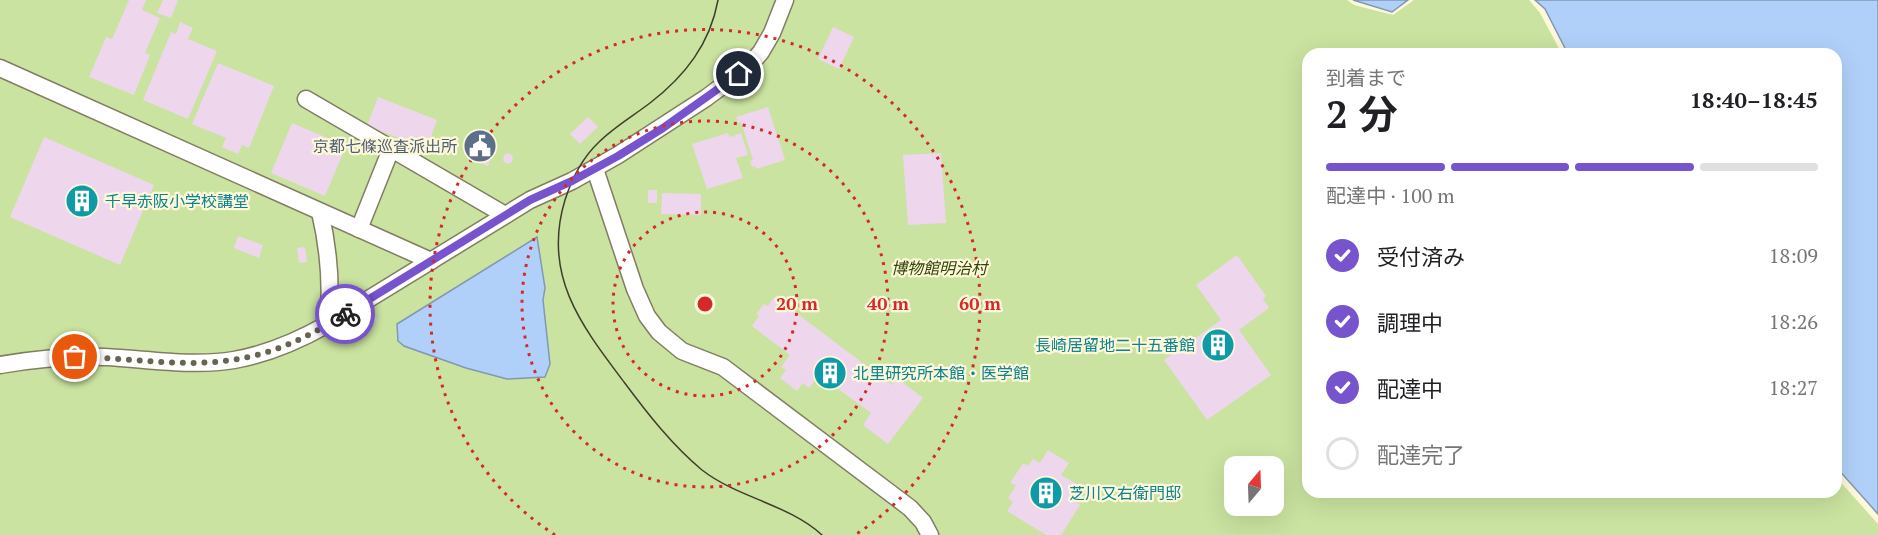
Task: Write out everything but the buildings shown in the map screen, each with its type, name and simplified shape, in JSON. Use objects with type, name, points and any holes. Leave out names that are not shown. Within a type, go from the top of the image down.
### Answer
[{"type":"lane","points":[[0,365],[75,357],[178,362],[231,360],[287,345],[328,324],[530,200],[595,169],[663,128],[749,66],[761,52],[772,33],[785,0]]},
{"type":"lane","points":[[0,68],[431,261]]},
{"type":"lane","points":[[306,99],[505,215]]},
{"type":"lane","points":[[359,229],[391,149]]},
{"type":"lane","points":[[595,169],[635,289],[647,316],[659,332],[682,351],[723,367],[910,508],[923,522],[930,535]]},
{"type":"lane","points":[[320,212],[329,257],[328,324]]},
{"type":"green space","name":"博物館明治村","points":[[0,0],[1347,0],[1354,5],[1393,15],[1414,0],[1529,0],[1540,13],[1559,48],[1302,48],[1302,498],[1842,498],[1842,484],[1878,524],[1878,535],[0,535]]},
{"type":"water","points":[[1353,0],[1408,0],[1392,12]]},
{"type":"water","points":[[1535,0],[1878,0],[1878,514],[1842,474],[1842,48],[1565,48],[1545,9]]},
{"type":"water","points":[[537,237],[545,288],[543,300],[550,364],[545,377],[507,379],[466,368],[404,346],[398,341],[397,324]]},
{"type":"tram line","points":[[718,0],[709,31],[685,70],[663,93],[617,126],[593,148],[578,169],[565,200],[559,227],[558,252],[562,276],[580,319],[593,340],[660,428],[680,450],[716,480],[779,508],[809,524],[822,535]]},
{"type":"way so far","points":[[75,357],[178,362],[231,360],[287,345],[345,314]]},
{"type":"place","name":"京都七條巡査派出所","points":[[480,146]]},
{"type":"place","name":"千早赤阪小学校講堂","points":[[82,201]]},
{"type":"place","name":"長崎居留地二十五番館","points":[[1218,345]]},
{"type":"place","name":"北里研究所本館・医学館","points":[[830,373]]},
{"type":"place","name":"芝川又右衛門邸","points":[[1046,493]]},
{"type":"route","points":[[345,314],[530,200],[618,156],[663,128],[739,74]]}]
